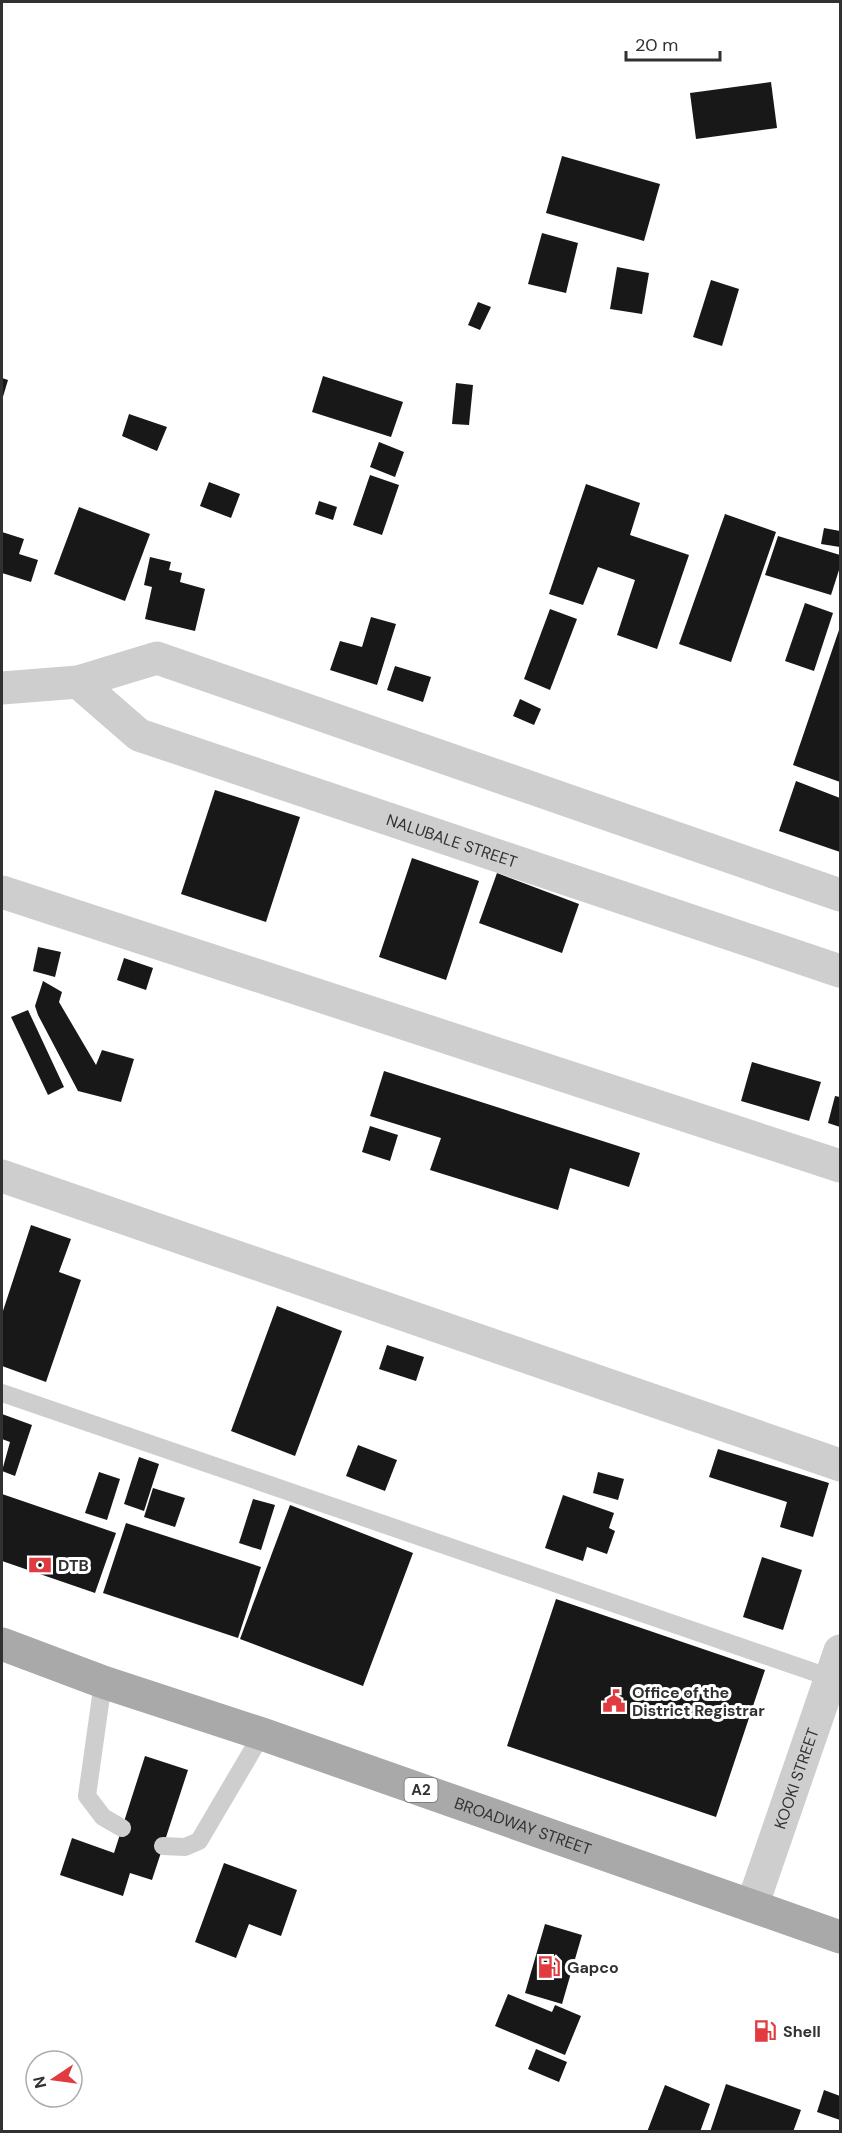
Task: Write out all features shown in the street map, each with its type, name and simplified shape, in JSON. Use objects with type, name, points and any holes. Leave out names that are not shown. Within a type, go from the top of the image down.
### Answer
[{"type":"main road","name":"BROADWAY STREET","points":[[2,1644],[103,1682],[262,1734],[840,1937]]},
{"type":"street","points":[[2,688],[78,682],[157,658],[840,895]]},
{"type":"street","name":"NALUBALE STREET","points":[[78,682],[139,735],[840,971]]},
{"type":"street","points":[[2,892],[840,1166]]},
{"type":"street","points":[[2,1176],[840,1465]]},
{"type":"street","name":"KOOKI STREET","points":[[752,1906],[837,1670]]},
{"type":"lane","points":[[2,1393],[837,1670]]},
{"type":"lane","points":[[103,1682],[87,1796],[103,1816],[122,1828]]},
{"type":"lane","points":[[163,1846],[185,1847],[199,1841],[262,1734]]},
{"type":"building","points":[[771,82],[777,128],[696,139],[690,93]]},
{"type":"building","points":[[562,156],[660,184],[644,241],[546,213]]},
{"type":"building","points":[[542,233],[578,243],[566,293],[528,284]]},
{"type":"building","points":[[617,267],[649,273],[642,314],[610,309]]},
{"type":"building","points":[[711,280],[739,289],[722,346],[693,337]]},
{"type":"building","points":[[478,302],[491,307],[480,330],[468,325]]},
{"type":"building","points":[[323,376],[403,402],[391,437],[312,412]]},
{"type":"building","points":[[2,378],[8,380],[2,400]]},
{"type":"building","points":[[456,383],[473,385],[469,425],[452,424]]},
{"type":"building","points":[[129,414],[167,427],[157,451],[122,436]]},
{"type":"building","points":[[379,442],[404,452],[395,477],[370,467]]},
{"type":"building","points":[[370,475],[399,485],[382,535],[353,525]]},
{"type":"building","points":[[209,482],[240,494],[231,518],[200,506]]},
{"type":"building","points":[[586,484],[640,503],[630,535],[689,555],[657,649],[617,635],[635,580],[598,567],[583,605],[549,594]]},
{"type":"building","points":[[319,501],[337,507],[333,520],[315,514]]},
{"type":"building","points":[[79,507],[150,534],[125,601],[54,574]]},
{"type":"building","points":[[725,514],[776,532],[731,662],[679,644]]},
{"type":"building","points":[[824,528],[840,531],[840,547],[821,544]]},
{"type":"building","points":[[2,532],[24,539],[19,554],[38,560],[31,582],[2,573]]},
{"type":"building","points":[[778,536],[840,555],[840,567],[831,595],[765,575]]},
{"type":"building","points":[[150,557],[171,562],[169,570],[182,573],[180,582],[205,589],[195,631],[145,619],[152,587],[144,585]]},
{"type":"building","points":[[805,603],[833,613],[814,671],[785,661]]},
{"type":"building","points":[[550,609],[577,619],[550,690],[524,679]]},
{"type":"building","points":[[371,617],[396,624],[377,685],[330,670],[340,641],[362,647]]},
{"type":"building","points":[[840,627],[840,782],[793,765]]},
{"type":"building","points":[[395,666],[431,677],[423,702],[387,690]]},
{"type":"building","points":[[520,699],[541,709],[534,725],[513,716]]},
{"type":"building","points":[[796,781],[840,798],[840,852],[779,831]]},
{"type":"building","points":[[215,790],[300,817],[266,922],[181,894]]},
{"type":"building","points":[[412,858],[479,881],[446,980],[379,957]]},
{"type":"building","points":[[497,873],[579,904],[562,953],[479,923]]},
{"type":"building","points":[[38,947],[61,952],[55,977],[33,971]]},
{"type":"building","points":[[124,958],[153,968],[146,990],[117,980]]},
{"type":"building","points":[[43,981],[62,992],[59,1002],[96,1065],[102,1050],[134,1059],[121,1102],[78,1091],[35,1006]]},
{"type":"building","points":[[28,1010],[64,1087],[48,1095],[11,1017]]},
{"type":"building","points":[[752,1062],[821,1082],[809,1121],[741,1101]]},
{"type":"building","points":[[384,1071],[640,1153],[629,1187],[570,1168],[558,1210],[430,1170],[441,1138],[370,1116]]},
{"type":"building","points":[[835,1096],[840,1097],[840,1127],[828,1123]]},
{"type":"building","points":[[370,1126],[398,1135],[390,1161],[362,1152]]},
{"type":"building","points":[[31,1225],[71,1239],[59,1272],[81,1280],[46,1382],[2,1366],[2,1314]]},
{"type":"building","points":[[277,1306],[342,1331],[295,1456],[231,1431]]},
{"type":"building","points":[[387,1345],[424,1357],[416,1381],[379,1369]]},
{"type":"building","points":[[2,1414],[32,1425],[15,1476],[2,1471],[10,1442],[2,1439]]},
{"type":"building","points":[[358,1445],[397,1460],[385,1491],[346,1476]]},
{"type":"building","points":[[718,1449],[829,1483],[813,1537],[780,1527],[787,1502],[709,1477]]},
{"type":"building","points":[[139,1457],[159,1464],[144,1511],[124,1504]]},
{"type":"building","points":[[99,1472],[120,1479],[107,1520],[85,1513]]},
{"type":"building","points":[[598,1472],[624,1479],[618,1500],[593,1493]]},
{"type":"building","points":[[153,1488],[185,1498],[175,1527],[144,1517]]},
{"type":"building","points":[[2,1494],[116,1533],[95,1593],[2,1561]]},
{"type":"building","points":[[563,1495],[614,1513],[609,1528],[615,1531],[607,1554],[587,1547],[583,1561],[545,1548]]},
{"type":"building","points":[[253,1499],[275,1505],[261,1550],[239,1543]]},
{"type":"building","points":[[290,1505],[413,1553],[363,1686],[240,1639]]},
{"type":"building","points":[[126,1523],[261,1567],[238,1638],[103,1593]]},
{"type":"building","points":[[762,1557],[802,1570],[783,1630],[743,1617]]},
{"type":"building","points":[[556,1599],[765,1670],[716,1817],[507,1746]]},
{"type":"building","points":[[145,1756],[188,1770],[152,1880],[130,1873],[123,1896],[60,1875],[72,1838],[114,1853]]},
{"type":"building","points":[[224,1863],[297,1890],[281,1936],[249,1924],[236,1958],[195,1942]]},
{"type":"building","points":[[545,1924],[582,1935],[562,2004],[525,1993]]},
{"type":"building","points":[[508,1994],[552,2012],[555,2005],[581,2016],[565,2055],[495,2026]]},
{"type":"building","points":[[536,2049],[567,2062],[559,2082],[528,2069]]},
{"type":"building","points":[[726,2084],[801,2110],[793,2132],[710,2132]]},
{"type":"building","points":[[665,2085],[710,2104],[700,2132],[647,2132]]},
{"type":"building","points":[[824,2090],[840,2096],[840,2120],[817,2112]]},
{"type":"place","name":"DTB","points":[[40,1565]]},
{"type":"place","name":"Office of the District Registrar","points":[[614,1701]]},
{"type":"place","name":"Gapco","points":[[549,1967]]},
{"type":"place","name":"Shell","points":[[765,2031]]}]
